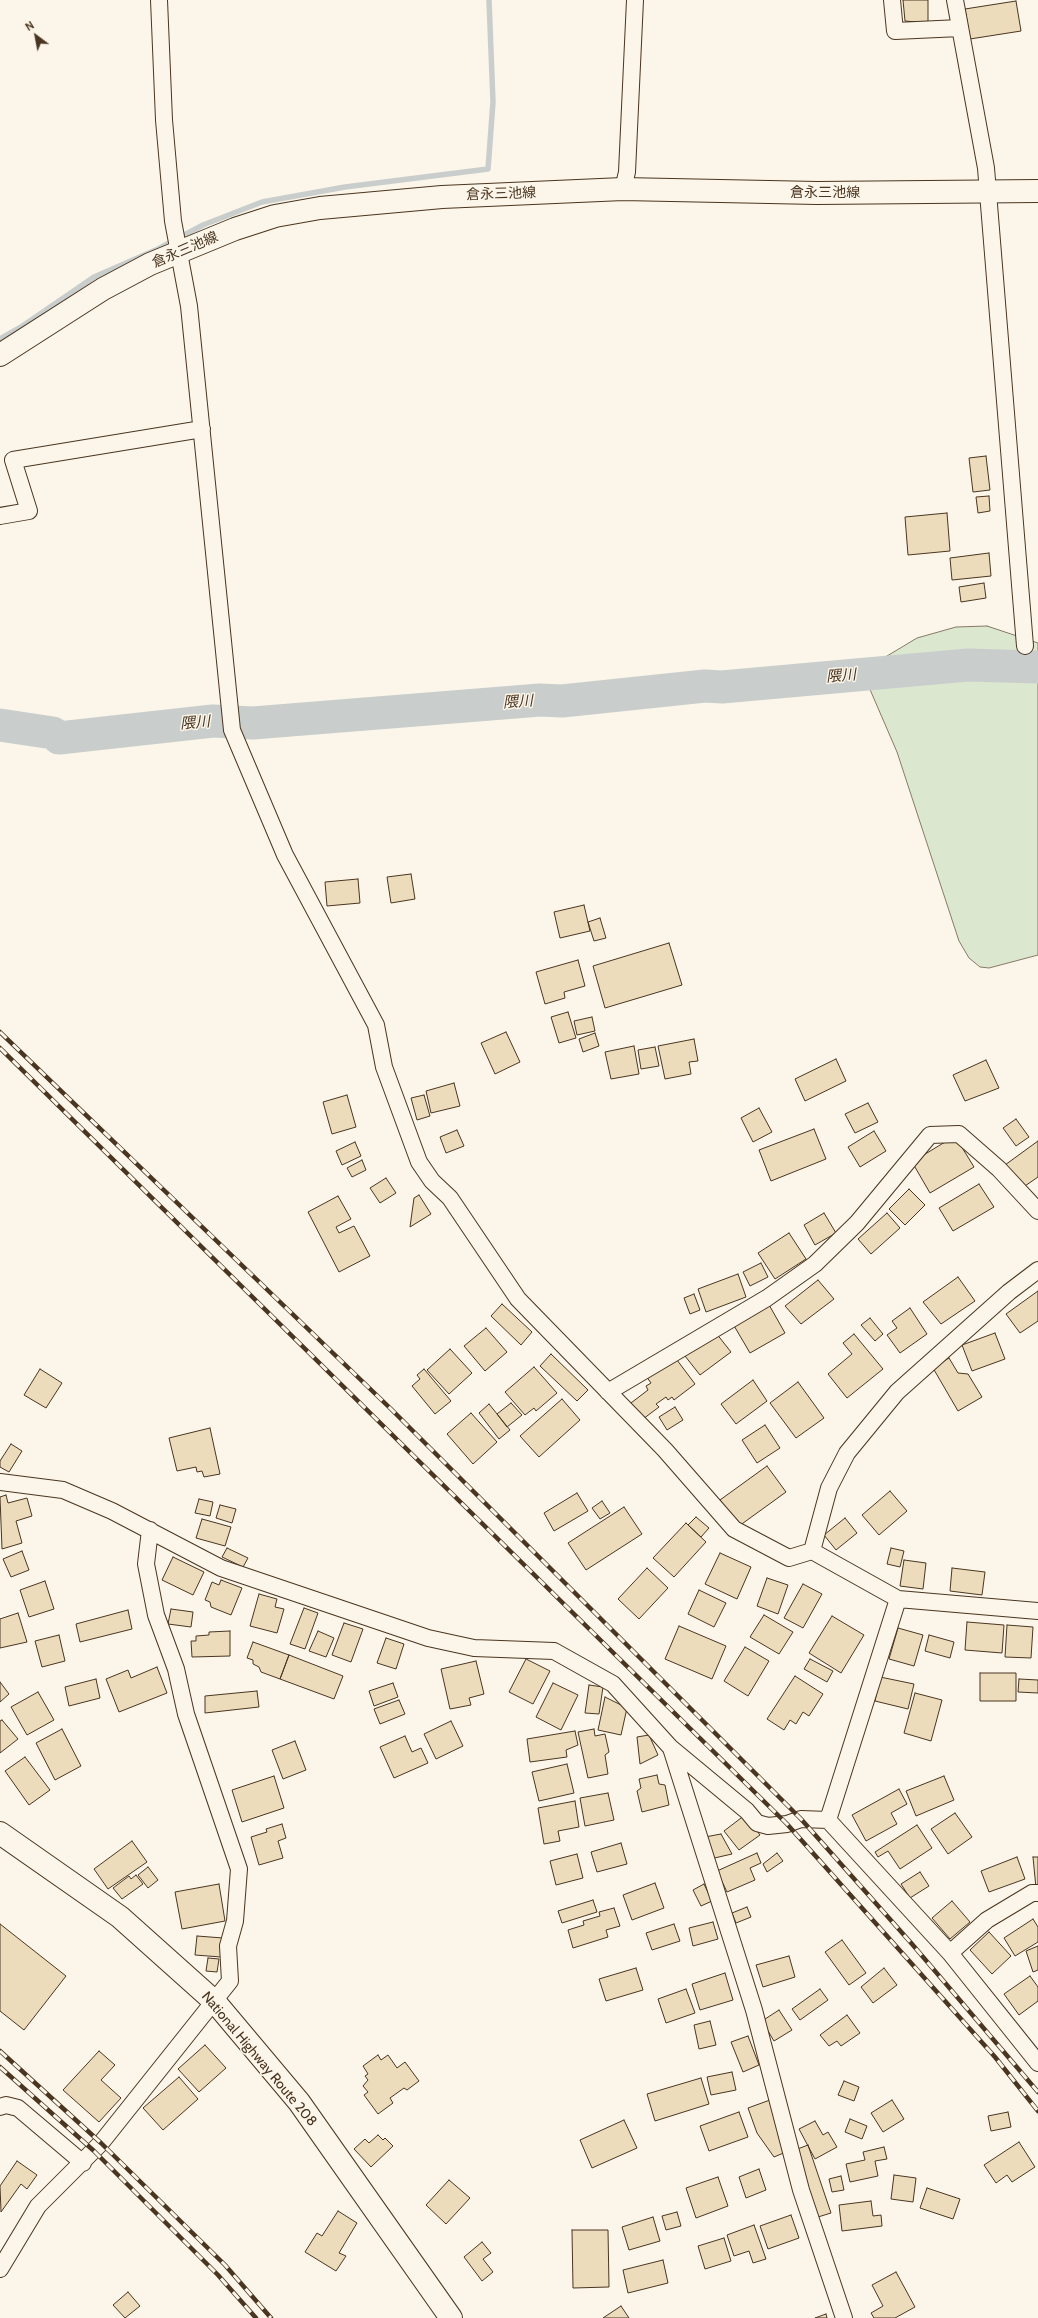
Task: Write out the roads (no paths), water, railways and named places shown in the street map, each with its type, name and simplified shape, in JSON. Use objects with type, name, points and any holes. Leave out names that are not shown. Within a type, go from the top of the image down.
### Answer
[{"type":"main road","name":"倉永三池線","points":[[0,355],[103,289],[179,252],[235,229],[275,216],[320,208],[442,197],[623,189],[817,193],[1038,191]]},
{"type":"main road","name":"National Highway Route 208","points":[[0,1833],[120,1917],[215,2002],[299,2102],[451,2318]]},
{"type":"street","points":[[159,0],[164,120],[173,221],[190,306],[232,730],[285,855],[376,1025],[384,1067],[419,1162],[432,1181],[450,1198],[518,1299],[665,1450],[734,1529],[789,1558],[812,1551],[898,1599],[1038,1611]]},
{"type":"street","points":[[623,189],[627,172],[635,0]]},
{"type":"street","points":[[892,0],[895,30],[960,28]]},
{"type":"street","points":[[955,0],[986,168],[1025,646]]},
{"type":"street","points":[[0,516],[29,511],[13,460],[202,429]]},
{"type":"street","points":[[608,1392],[767,1298],[815,1264],[857,1223],[930,1135],[959,1134],[999,1169],[1038,1210]]},
{"type":"street","points":[[812,1551],[829,1488],[847,1453],[897,1392],[1009,1292],[1038,1270]]},
{"type":"street","points":[[0,1482],[63,1490],[112,1511],[221,1568],[428,1638],[474,1648],[554,1651],[613,1684],[671,1748],[747,1812],[757,1823],[768,1826],[787,1824],[801,1819],[828,1820],[950,1953],[1038,2063]]},
{"type":"street","points":[[0,2269],[38,2206],[102,2143],[215,2002],[230,1981],[228,1946],[235,1921],[239,1869],[186,1714],[176,1670],[156,1615],[146,1564],[150,1530]]},
{"type":"street","points":[[828,1820],[898,1599]]},
{"type":"street","points":[[671,1748],[754,2010],[801,2190],[844,2318]]},
{"type":"street","points":[[950,1953],[987,1920],[1032,1893],[1038,1893]]},
{"type":"street","points":[[0,2107],[6,2105],[18,2108],[83,2163]]},
{"type":"waterway","points":[[0,339],[21,327],[94,277],[158,249],[203,225],[262,202],[345,187],[488,169],[493,102],[489,0]]},
{"type":"waterway","name":"隈川","points":[[0,725],[53,733],[59,738],[213,721],[253,723],[540,700],[562,701],[705,686],[722,687],[968,665],[1038,667]]},
{"type":"railway","points":[[0,1032],[391,1409],[801,1819],[912,1944],[1038,2092]]},
{"type":"railway","points":[[0,1048],[787,1824],[995,2057],[1038,2111]]},
{"type":"railway","points":[[0,2051],[101,2143],[225,2265],[271,2318]]},
{"type":"railway","points":[[0,2067],[94,2151],[218,2275],[256,2318]]}]
